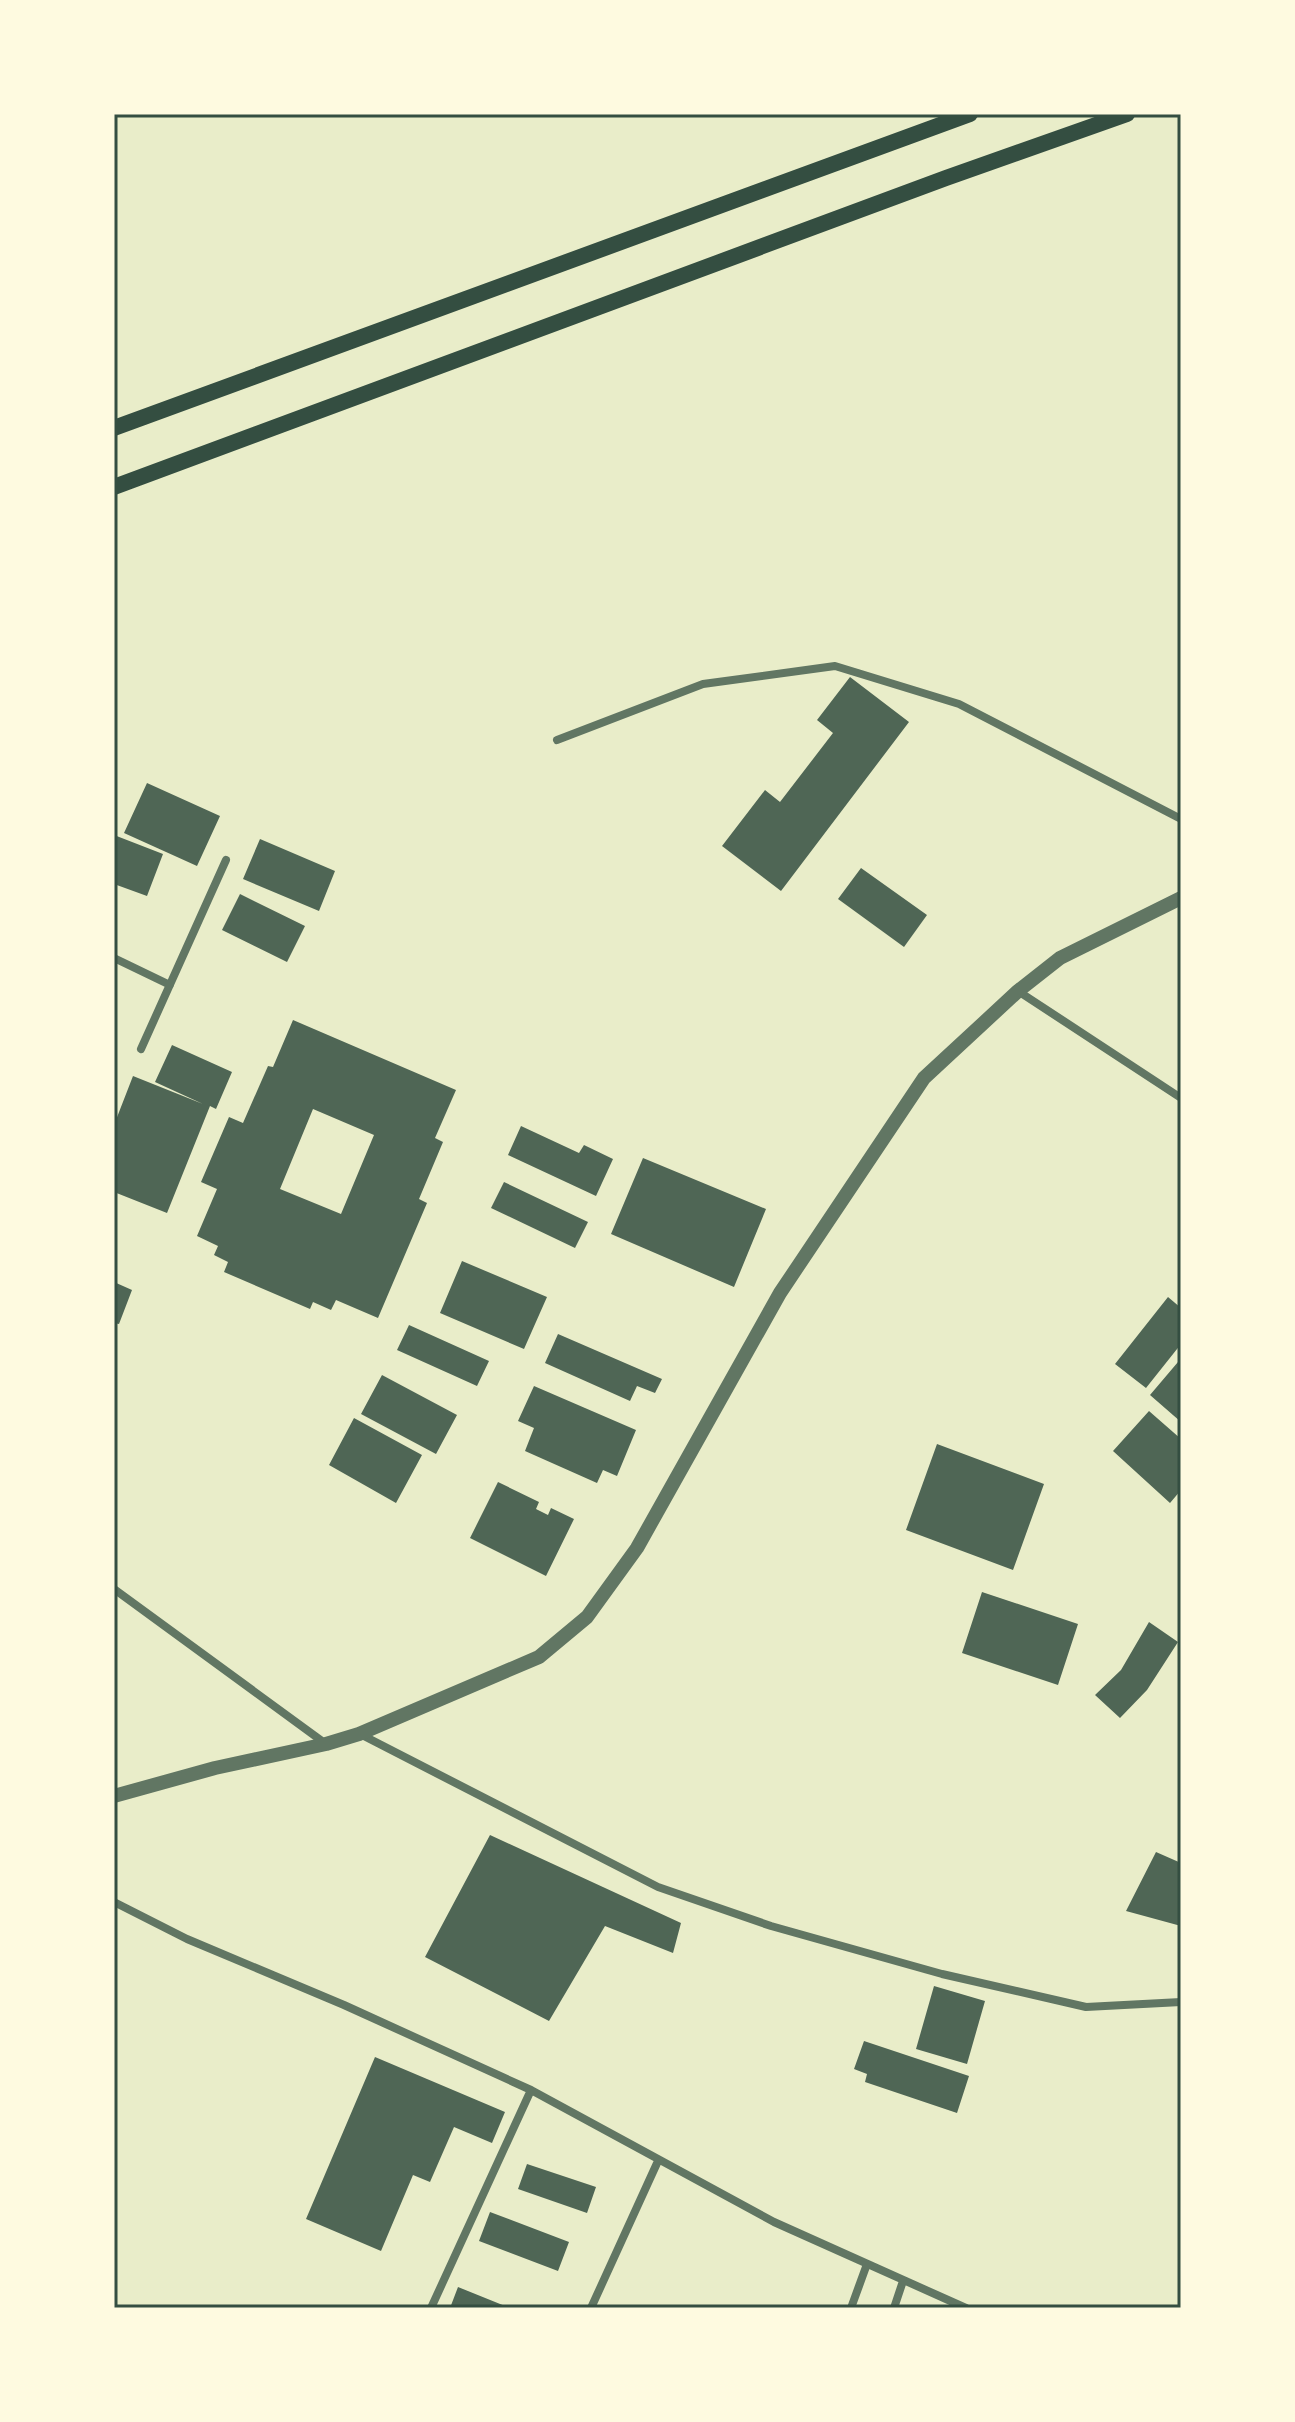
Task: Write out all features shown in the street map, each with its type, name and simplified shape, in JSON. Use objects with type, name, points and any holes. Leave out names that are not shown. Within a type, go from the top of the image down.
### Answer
[{"type":"main road","points":[[114,428],[970,114]]},
{"type":"main road","points":[[114,487],[946,178],[1127,114]]},
{"type":"street","points":[[557,740],[703,684],[835,666],[959,704],[1181,819]]},
{"type":"street","points":[[141,1049],[226,860]]},
{"type":"street","points":[[114,1796],[359,1734],[539,1657],[587,1617],[637,1548],[780,1293],[924,1078],[1018,991],[1060,958],[1181,898]]},
{"type":"street","points":[[114,958],[170,985]]},
{"type":"street","points":[[1018,991],[1181,1098]]},
{"type":"street","points":[[114,1589],[326,1744]]},
{"type":"street","points":[[359,1734],[658,1887],[771,1926],[942,1974],[1086,2007],[1181,2002]]},
{"type":"street","points":[[114,1902],[187,1939],[344,2005],[531,2090],[774,2222],[966,2308]]},
{"type":"street","points":[[431,2308],[531,2090]]},
{"type":"street","points":[[591,2308],[658,2161]]},
{"type":"street","points":[[851,2308],[867,2264]]},
{"type":"street","points":[[894,2308],[903,2281]]},
{"type":"building","points":[[850,677],[909,722],[781,891],[722,846],[765,790],[780,802],[833,733],[817,720]]},
{"type":"building","points":[[147,783],[220,816],[197,866],[124,833]]},
{"type":"building","points":[[114,835],[163,854],[147,896],[114,884]]},
{"type":"building","points":[[260,839],[335,871],[319,911],[243,879]]},
{"type":"building","points":[[861,868],[927,915],[904,947],[838,899]]},
{"type":"building","points":[[240,894],[305,926],[287,962],[222,930]]},
{"type":"building","points":[[293,1020],[456,1090],[435,1138],[443,1142],[419,1199],[427,1203],[378,1318],[336,1300],[331,1310],[313,1302],[310,1309],[224,1272],[228,1262],[214,1255],[218,1246],[197,1236],[217,1189],[201,1182],[229,1117],[243,1123],[268,1066],[273,1067]],"holes":[[[313,1109],[374,1135],[341,1214],[280,1189]]]},
{"type":"building","points":[[172,1045],[232,1072],[216,1109],[210,1106],[167,1213],[114,1192],[114,1125],[133,1076],[203,1104],[155,1082]]},
{"type":"building","points":[[521,1126],[579,1153],[584,1145],[613,1159],[596,1196],[508,1155]]},
{"type":"building","points":[[643,1158],[766,1209],[734,1287],[611,1234]]},
{"type":"building","points":[[504,1182],[588,1222],[575,1248],[491,1208]]},
{"type":"building","points":[[462,1261],[547,1297],[524,1349],[440,1313]]},
{"type":"building","points":[[114,1282],[132,1290],[119,1324],[114,1323]]},
{"type":"building","points":[[1168,1297],[1181,1308],[1181,1344],[1146,1388],[1115,1364]]},
{"type":"building","points":[[409,1325],[489,1361],[477,1386],[397,1350]]},
{"type":"building","points":[[558,1334],[662,1379],[655,1393],[637,1386],[630,1401],[545,1363]]},
{"type":"building","points":[[1178,1362],[1181,1365],[1181,1422],[1150,1395]]},
{"type":"building","points":[[382,1375],[457,1415],[436,1454],[361,1414]]},
{"type":"building","points":[[534,1386],[636,1430],[617,1476],[603,1470],[597,1483],[525,1451],[534,1428],[518,1421]]},
{"type":"building","points":[[1149,1411],[1181,1439],[1181,1490],[1170,1503],[1113,1451]]},
{"type":"building","points":[[354,1418],[422,1455],[396,1503],[329,1465]]},
{"type":"building","points":[[937,1444],[1044,1484],[1013,1570],[906,1530]]},
{"type":"building","points":[[498,1482],[539,1502],[536,1509],[548,1515],[551,1508],[574,1519],[546,1576],[470,1538]]},
{"type":"building","points":[[982,1592],[1078,1624],[1058,1685],[962,1653]]},
{"type":"building","points":[[1149,1622],[1178,1642],[1147,1690],[1120,1718],[1095,1695],[1121,1670]]},
{"type":"building","points":[[490,1835],[681,1923],[673,1953],[605,1926],[549,2021],[425,1957]]},
{"type":"building","points":[[1156,1852],[1181,1863],[1181,1926],[1126,1911]]},
{"type":"building","points":[[934,1986],[985,2001],[967,2064],[916,2049]]},
{"type":"building","points":[[864,2041],[969,2076],[957,2113],[865,2082],[867,2074],[854,2069]]},
{"type":"building","points":[[375,2057],[505,2112],[492,2143],[454,2127],[430,2182],[413,2175],[381,2251],[306,2219]]},
{"type":"building","points":[[527,2164],[596,2187],[587,2213],[518,2189]]},
{"type":"building","points":[[490,2212],[569,2242],[558,2271],[479,2241]]},
{"type":"building","points":[[458,2287],[510,2308],[450,2308]]}]
